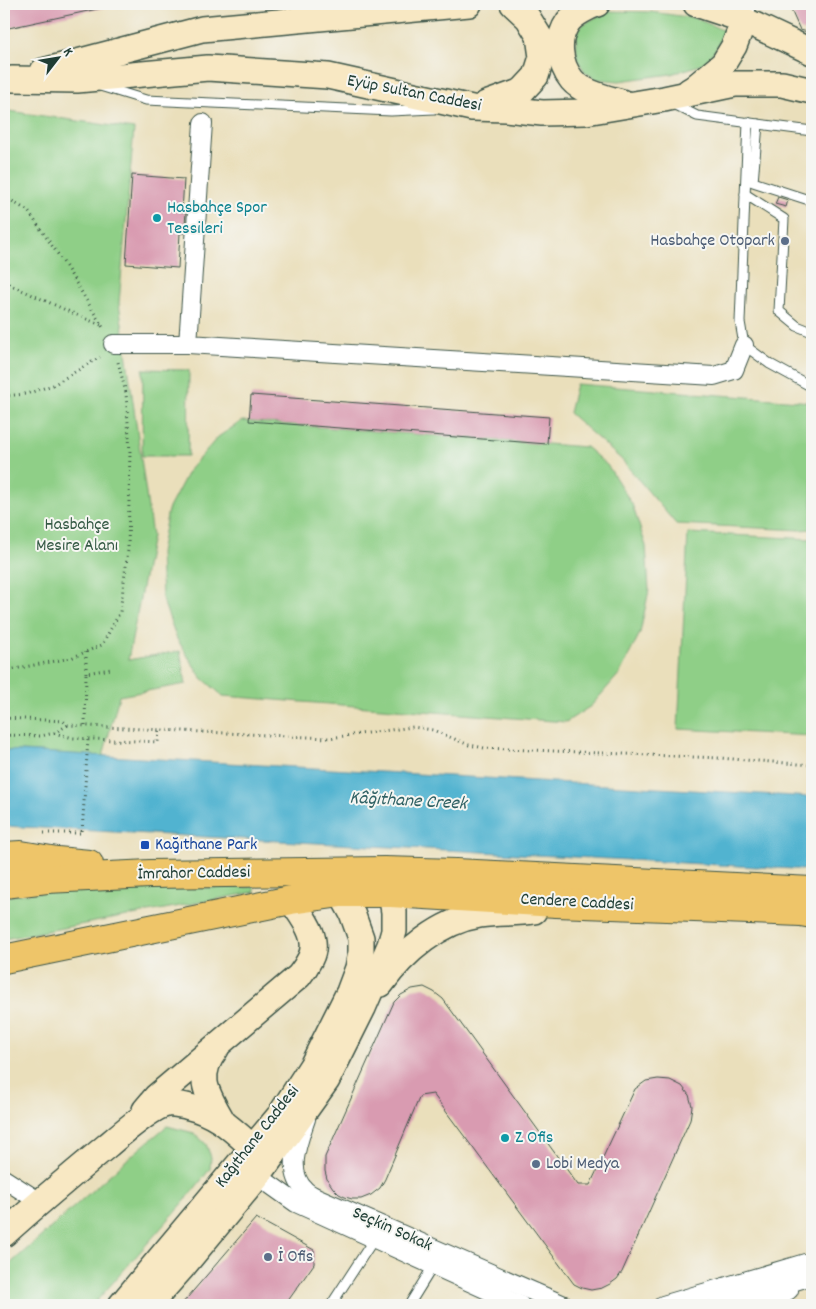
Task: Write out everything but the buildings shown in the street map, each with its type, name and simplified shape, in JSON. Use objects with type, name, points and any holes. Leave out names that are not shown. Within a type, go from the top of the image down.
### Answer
[{"type":"main road","name":"Eyüp Sultan Caddesi","points":[[8,79],[202,29],[409,7],[469,4]]},
{"type":"main road","points":[[472,108],[522,92],[536,76],[542,57],[538,36],[528,18],[513,4]]},
{"type":"main road","points":[[597,4],[585,9],[568,21],[560,41],[561,61],[572,80],[589,92],[631,105]]},
{"type":"main road","points":[[696,4],[745,12],[812,52]]},
{"type":"main road","points":[[671,98],[694,88],[723,64],[734,46],[745,12]]},
{"type":"main road","name":"Eyüp Sultan Caddesi","points":[[8,79],[77,80],[208,68],[328,76],[472,108],[542,113],[586,112],[671,98],[735,84],[782,84],[812,91]]},
{"type":"main road","points":[[4,856],[21,855],[150,874]]},
{"type":"main road","name":"Cendere Caddesi","points":[[341,893],[387,882],[456,873],[812,892]]},
{"type":"main road","name":"İmrahor Caddesi","points":[[4,884],[47,879],[150,874],[387,882]]},
{"type":"main road","name":"Cendere Caddesi","points":[[387,882],[556,903],[801,912],[812,914]]},
{"type":"main road","name":"Kağıthane Caddesi","points":[[149,1305],[258,1176],[327,1080],[363,1008],[390,945],[394,931],[394,912],[387,882]]},
{"type":"main road","name":"İmrahor Caddesi","points":[[4,959],[291,900],[341,893]]},
{"type":"main road","name":"Kağıthane Caddesi","points":[[121,1305],[280,1115],[313,1064],[349,992],[358,968],[361,952],[361,938],[352,913],[341,893]]},
{"type":"main road","points":[[130,1127],[156,1096],[299,976],[311,958],[314,946],[306,922],[291,900]]},
{"type":"main road","points":[[363,1008],[403,959],[418,946],[448,926],[480,915],[523,912],[541,909],[556,903]]},
{"type":"main road","points":[[223,1122],[212,1103],[204,1083],[206,1067],[211,1056],[224,1039]]},
{"type":"main road","points":[[4,1234],[130,1127],[157,1108],[168,1104],[200,1109],[223,1122],[253,1148],[253,1159],[258,1176]]},
{"type":"street","points":[[188,344],[203,123]]},
{"type":"street","points":[[114,349],[188,344],[714,376],[734,370],[744,345]]},
{"type":"street","name":"Seçkin Sokak","points":[[311,1103],[294,1154],[295,1168],[299,1181],[306,1191],[438,1259],[520,1305]]},
{"type":"street","name":"Seçkin Sokak","points":[[258,1176],[296,1203],[374,1238],[564,1305]]},
{"type":"street","points":[[4,1179],[40,1202]]},
{"type":"street","points":[[663,1305],[812,1271]]},
{"type":"street","points":[[717,1305],[812,1271]]},
{"type":"street","points":[[764,1305],[812,1271]]},
{"type":"lane","points":[[77,80],[146,100],[391,111],[472,108]]},
{"type":"lane","points":[[671,98],[697,116],[812,130]]},
{"type":"lane","points":[[753,123],[745,194],[740,322],[744,345],[770,364],[812,387]]},
{"type":"lane","points":[[753,123],[753,182],[812,201]]},
{"type":"lane","points":[[745,194],[784,219],[779,311],[796,326],[812,332]]},
{"type":"lane","points":[[331,1305],[374,1238]]},
{"type":"lane","points":[[409,1305],[438,1259]]},
{"type":"path","points":[[4,196],[28,211],[62,260],[102,325],[114,349],[126,393],[130,452],[128,550],[120,612],[102,645],[71,658],[4,671]]},
{"type":"path","points":[[4,282],[102,325]]},
{"type":"path","points":[[4,396],[26,394],[53,385],[114,349]]},
{"type":"path","points":[[85,725],[86,652]]},
{"type":"path","points":[[86,673],[111,669]]},
{"type":"path","points":[[4,718],[63,721],[68,724],[160,730],[329,738],[412,727],[434,730],[469,745],[484,748],[719,758],[812,765]]},
{"type":"path","points":[[4,735],[41,736],[54,733],[68,724]]},
{"type":"path","points":[[54,733],[73,738],[158,742],[160,730]]},
{"type":"path","points":[[54,832],[82,833],[88,739]]},
{"type":"green space","points":[[607,11],[651,12],[695,18],[725,31],[716,49],[704,64],[671,74],[619,81],[595,79],[585,72],[577,59],[576,34],[582,25]]},
{"type":"green space","name":"Hasbahçe Mesire Alanı","points":[[9,111],[134,129],[119,303],[152,536],[128,660],[180,651],[186,684],[119,696],[103,756],[4,750],[4,112]]},
{"type":"green space","points":[[143,369],[189,370],[188,456],[142,456]]},
{"type":"green space","points":[[576,384],[812,402],[812,529],[676,524],[621,459],[569,413]]},
{"type":"green space","points":[[242,421],[586,447],[608,466],[632,504],[646,546],[649,590],[640,633],[620,673],[591,706],[566,722],[223,696],[201,677],[177,639],[162,598],[160,553],[168,510],[189,470],[218,437]]},
{"type":"green space","points":[[688,533],[812,539],[812,736],[678,729]]},
{"type":"green space","points":[[254,887],[255,892],[4,939],[4,897],[68,890]]},
{"type":"green space","points":[[167,1126],[194,1133],[206,1144],[211,1157],[210,1169],[184,1202],[93,1305],[4,1305],[4,1269]]},
{"type":"water","name":"Kâğıthane Creek","points":[[4,750],[812,797],[812,870],[4,826]]},
{"type":"place","name":"Hasbahçe Spor Tessileri","points":[[157,218]]},
{"type":"place","name":"Hasbahçe Otopark","points":[[785,241]]},
{"type":"place","name":"Kağıthane Park","points":[[145,845]]},
{"type":"place","name":"Z Ofis","points":[[505,1138]]},
{"type":"place","name":"Lobi Medya","points":[[536,1164]]},
{"type":"place","name":"İ Ofis","points":[[268,1257]]}]
